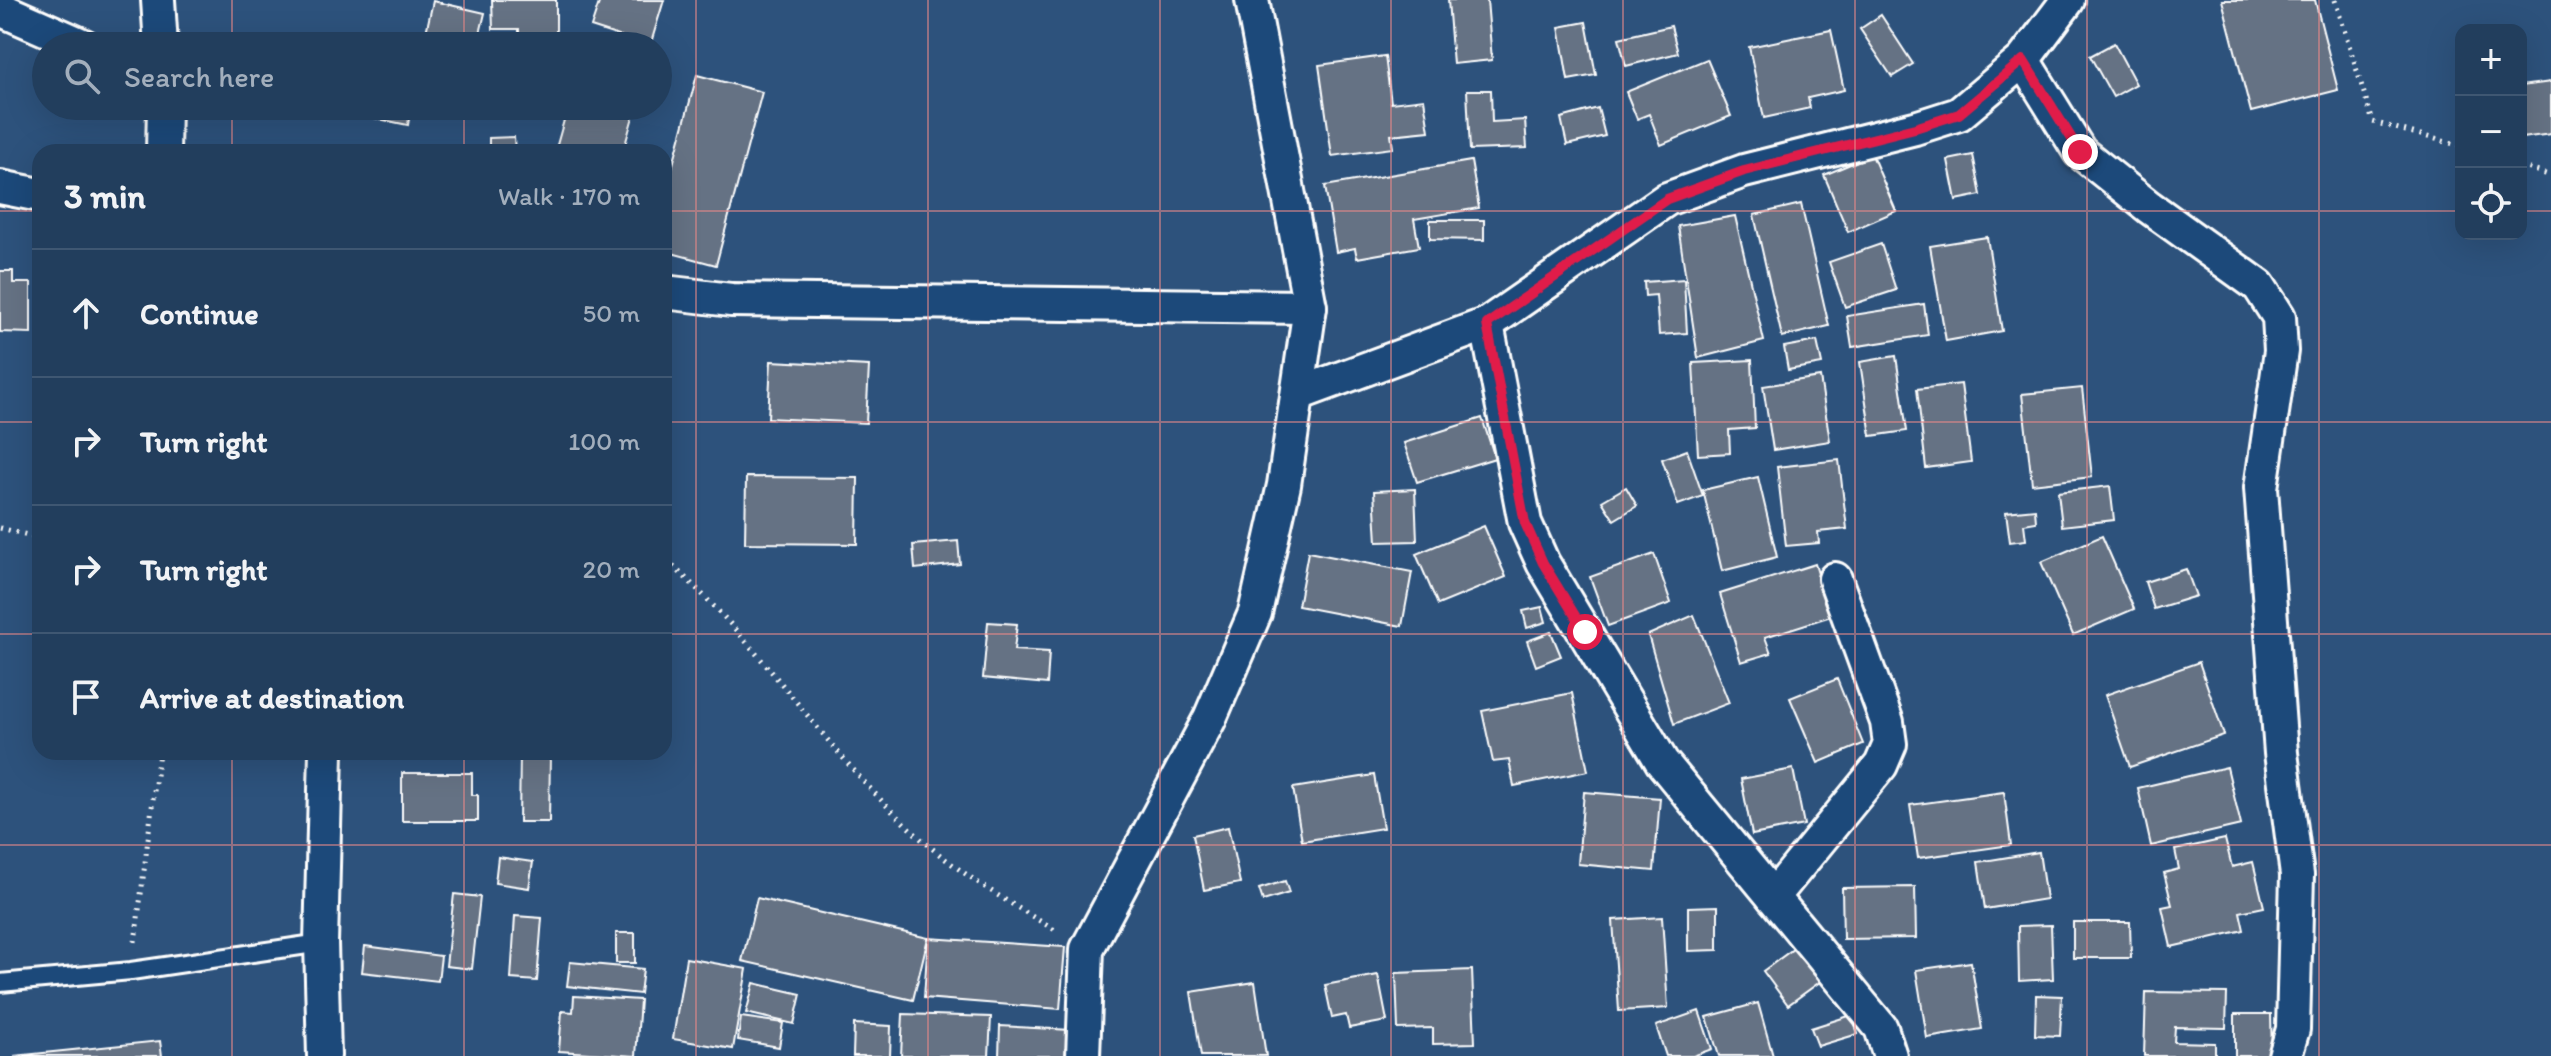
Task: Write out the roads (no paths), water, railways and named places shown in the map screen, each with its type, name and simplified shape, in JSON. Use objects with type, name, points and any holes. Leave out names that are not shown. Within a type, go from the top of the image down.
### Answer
[{"type":"street","points":[[158,0],[160,32]]},
{"type":"street","points":[[1083,1056],[1087,949],[1210,718],[1255,613],[1284,485],[1310,307],[1252,0]]},
{"type":"street","points":[[1298,394],[1487,324],[1667,199],[1744,171],[1959,114],[2023,60],[2068,0]]},
{"type":"street","points":[[0,9],[52,32]]},
{"type":"street","points":[[2023,60],[2080,152],[2149,207],[2259,286],[2279,317],[2281,351],[2261,488],[2281,753],[2297,875],[2293,1029],[2285,1056]]},
{"type":"street","points":[[163,144],[164,120]]},
{"type":"street","points":[[0,187],[32,193]]},
{"type":"street","points":[[672,293],[747,300],[1310,307]]},
{"type":"street","points":[[1487,324],[1525,523],[1543,563],[1662,762],[1881,1028],[1890,1056]]},
{"type":"street","points":[[1773,897],[1881,765],[1890,744],[1887,722],[1835,579]]},
{"type":"street","points":[[324,1056],[321,943],[326,760]]},
{"type":"lane","points":[[0,983],[131,971],[321,943]]}]
